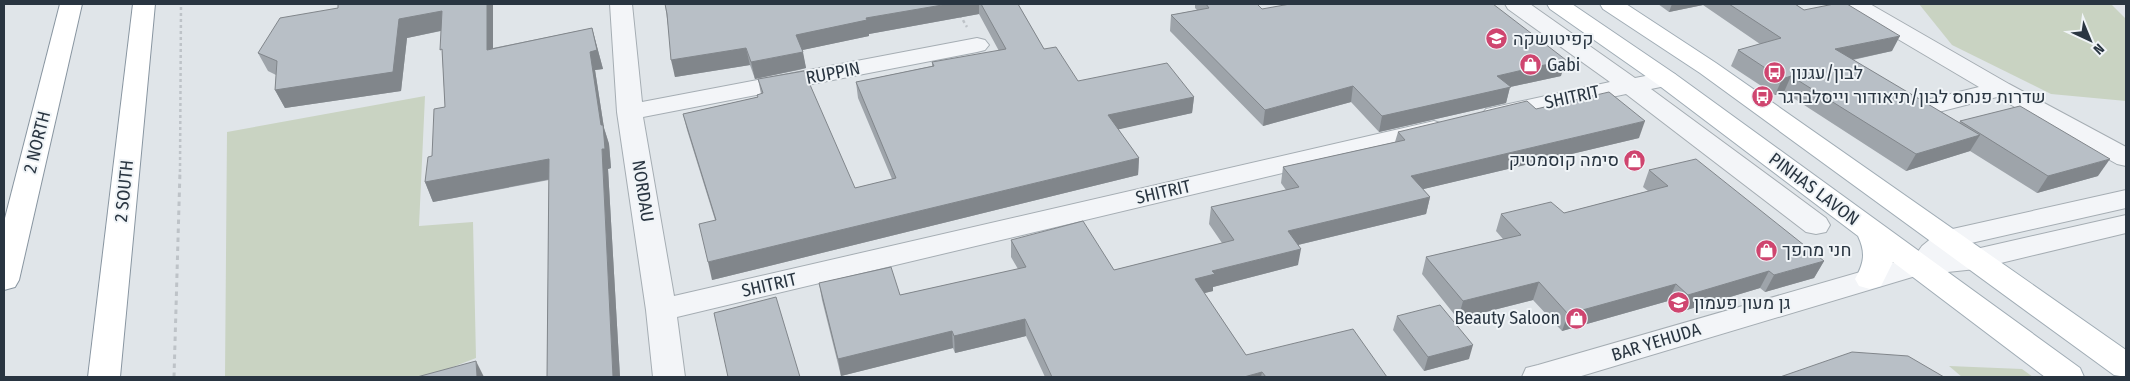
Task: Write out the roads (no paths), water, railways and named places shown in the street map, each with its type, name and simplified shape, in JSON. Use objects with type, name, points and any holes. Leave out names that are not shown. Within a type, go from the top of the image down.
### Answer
[{"type":"main road","name":"2 NORTH","points":[[4,280],[71,4]]},
{"type":"main road","name":"2 SOUTH","points":[[104,377],[144,4]]},
{"type":"main road","name":"PINHAS LAVON","points":[[1558,4],[1666,79],[2068,377]]},
{"type":"main road","name":"PINHAS LAVON","points":[[1611,4],[1708,68],[2126,366]]},
{"type":"main road","points":[[1870,231],[1879,251],[1878,264],[1870,279]]},
{"type":"street","name":"NORDAU","points":[[621,4],[630,112],[661,310],[669,377]]},
{"type":"street","points":[[1516,4],[1630,85],[1816,225]]},
{"type":"street","points":[[1855,4],[2000,89],[2126,158]]},
{"type":"street","name":"RUPPIN","points":[[630,112],[977,46]]},
{"type":"street","name":"SHITRIT","points":[[661,310],[1465,121],[1666,79]]},
{"type":"street","points":[[1920,109],[2000,89]]},
{"type":"street","points":[[1918,265],[1949,239],[2126,199]]},
{"type":"street","points":[[1918,265],[1976,259],[2126,224]]},
{"type":"street","name":"BAR YEHUDA","points":[[1551,376],[1918,265]]},
{"type":"place","name":"קפיטושקה","points":[[1497,39]]},
{"type":"place","name":"Gabi","points":[[1531,65]]},
{"type":"place","name":"לבון/עגנון","points":[[1775,73]]},
{"type":"place","name":"שדרות פנחס לבון/תיאודור וייסלברגר","points":[[1762,97]]},
{"type":"place","name":"סימה קוסמטיק","points":[[1635,160]]},
{"type":"place","name":"חני מהפך","points":[[1766,250]]},
{"type":"place","name":"גן מעון פעמון","points":[[1678,303]]},
{"type":"place","name":"Beauty Saloon","points":[[1576,318]]}]
